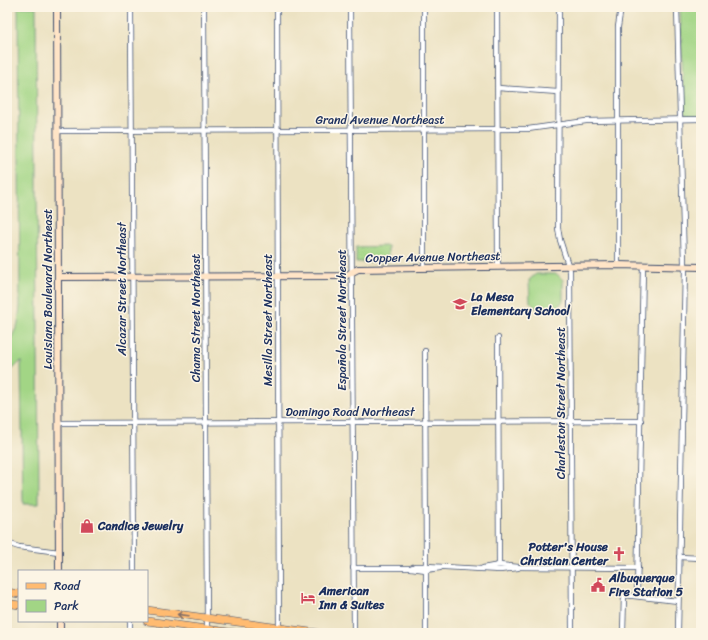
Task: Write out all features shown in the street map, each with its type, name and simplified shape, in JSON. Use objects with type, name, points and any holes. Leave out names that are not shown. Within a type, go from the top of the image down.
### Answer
[{"type":"main road","points":[[7,592],[18,594]]},
{"type":"main road","points":[[7,603],[18,604]]},
{"type":"main road","points":[[148,610],[208,618],[279,631],[318,633]]},
{"type":"main road","points":[[148,621],[236,633]]},
{"type":"street","name":"Louisiana Boulevard Northeast","points":[[57,7],[59,570]]},
{"type":"street","name":"Alcazar Street Northeast","points":[[132,7],[134,570]]},
{"type":"street","name":"Chama Street Northeast","points":[[204,7],[207,629]]},
{"type":"street","name":"Mesilla Street Northeast","points":[[278,7],[279,631]]},
{"type":"street","name":"Española Street Northeast","points":[[350,7],[354,633]]},
{"type":"street","points":[[424,7],[424,268]]},
{"type":"street","points":[[497,7],[498,267]]},
{"type":"street","name":"Charleston Street Northeast","points":[[559,7],[558,228],[562,247],[570,267],[572,633]]},
{"type":"street","points":[[618,265],[618,27],[621,7]]},
{"type":"street","points":[[677,7],[684,265],[678,633]]},
{"type":"street","points":[[498,88],[558,92]]},
{"type":"street","name":"Grand Avenue Northeast","points":[[58,131],[528,129],[586,121],[701,119]]},
{"type":"street","name":"Copper Avenue Northeast","points":[[59,277],[345,276],[358,268],[570,267],[618,265],[701,266]]},
{"type":"street","points":[[637,595],[643,266]]},
{"type":"street","points":[[498,338],[499,565]]},
{"type":"street","points":[[425,351],[426,633]]},
{"type":"street","name":"Domingo Road Northeast","points":[[59,424],[641,421]]},
{"type":"street","points":[[7,544],[59,552]]},
{"type":"street","points":[[679,557],[701,558]]},
{"type":"street","points":[[484,568],[499,565],[519,567],[638,568]]},
{"type":"street","points":[[353,568],[484,568],[500,570],[519,567]]},
{"type":"street","points":[[623,633],[624,595],[637,595],[678,601]]},
{"type":"street","points":[[60,622],[60,633]]},
{"type":"street","points":[[130,622],[130,633]]},
{"type":"green space","points":[[18,7],[36,7],[39,504],[23,504],[21,361],[7,375],[7,347],[18,324],[20,306]]},
{"type":"green space","points":[[680,7],[701,7],[701,117],[689,117],[684,110]]},
{"type":"green space","points":[[388,246],[388,262],[356,262],[356,247]]},
{"type":"green space","points":[[536,274],[557,274],[563,280],[563,301],[557,308],[536,308],[530,302],[529,280]]},
{"type":"place","name":"La Mesa Elementary School","points":[[460,304]]},
{"type":"place","name":"Candice Jewelry","points":[[87,526]]},
{"type":"place","name":"Potter's House Christian Center","points":[[619,554]]},
{"type":"place","name":"Albuquerque Fire Station 5","points":[[598,585]]},
{"type":"place","name":"American Inn & Suites","points":[[308,598]]}]
